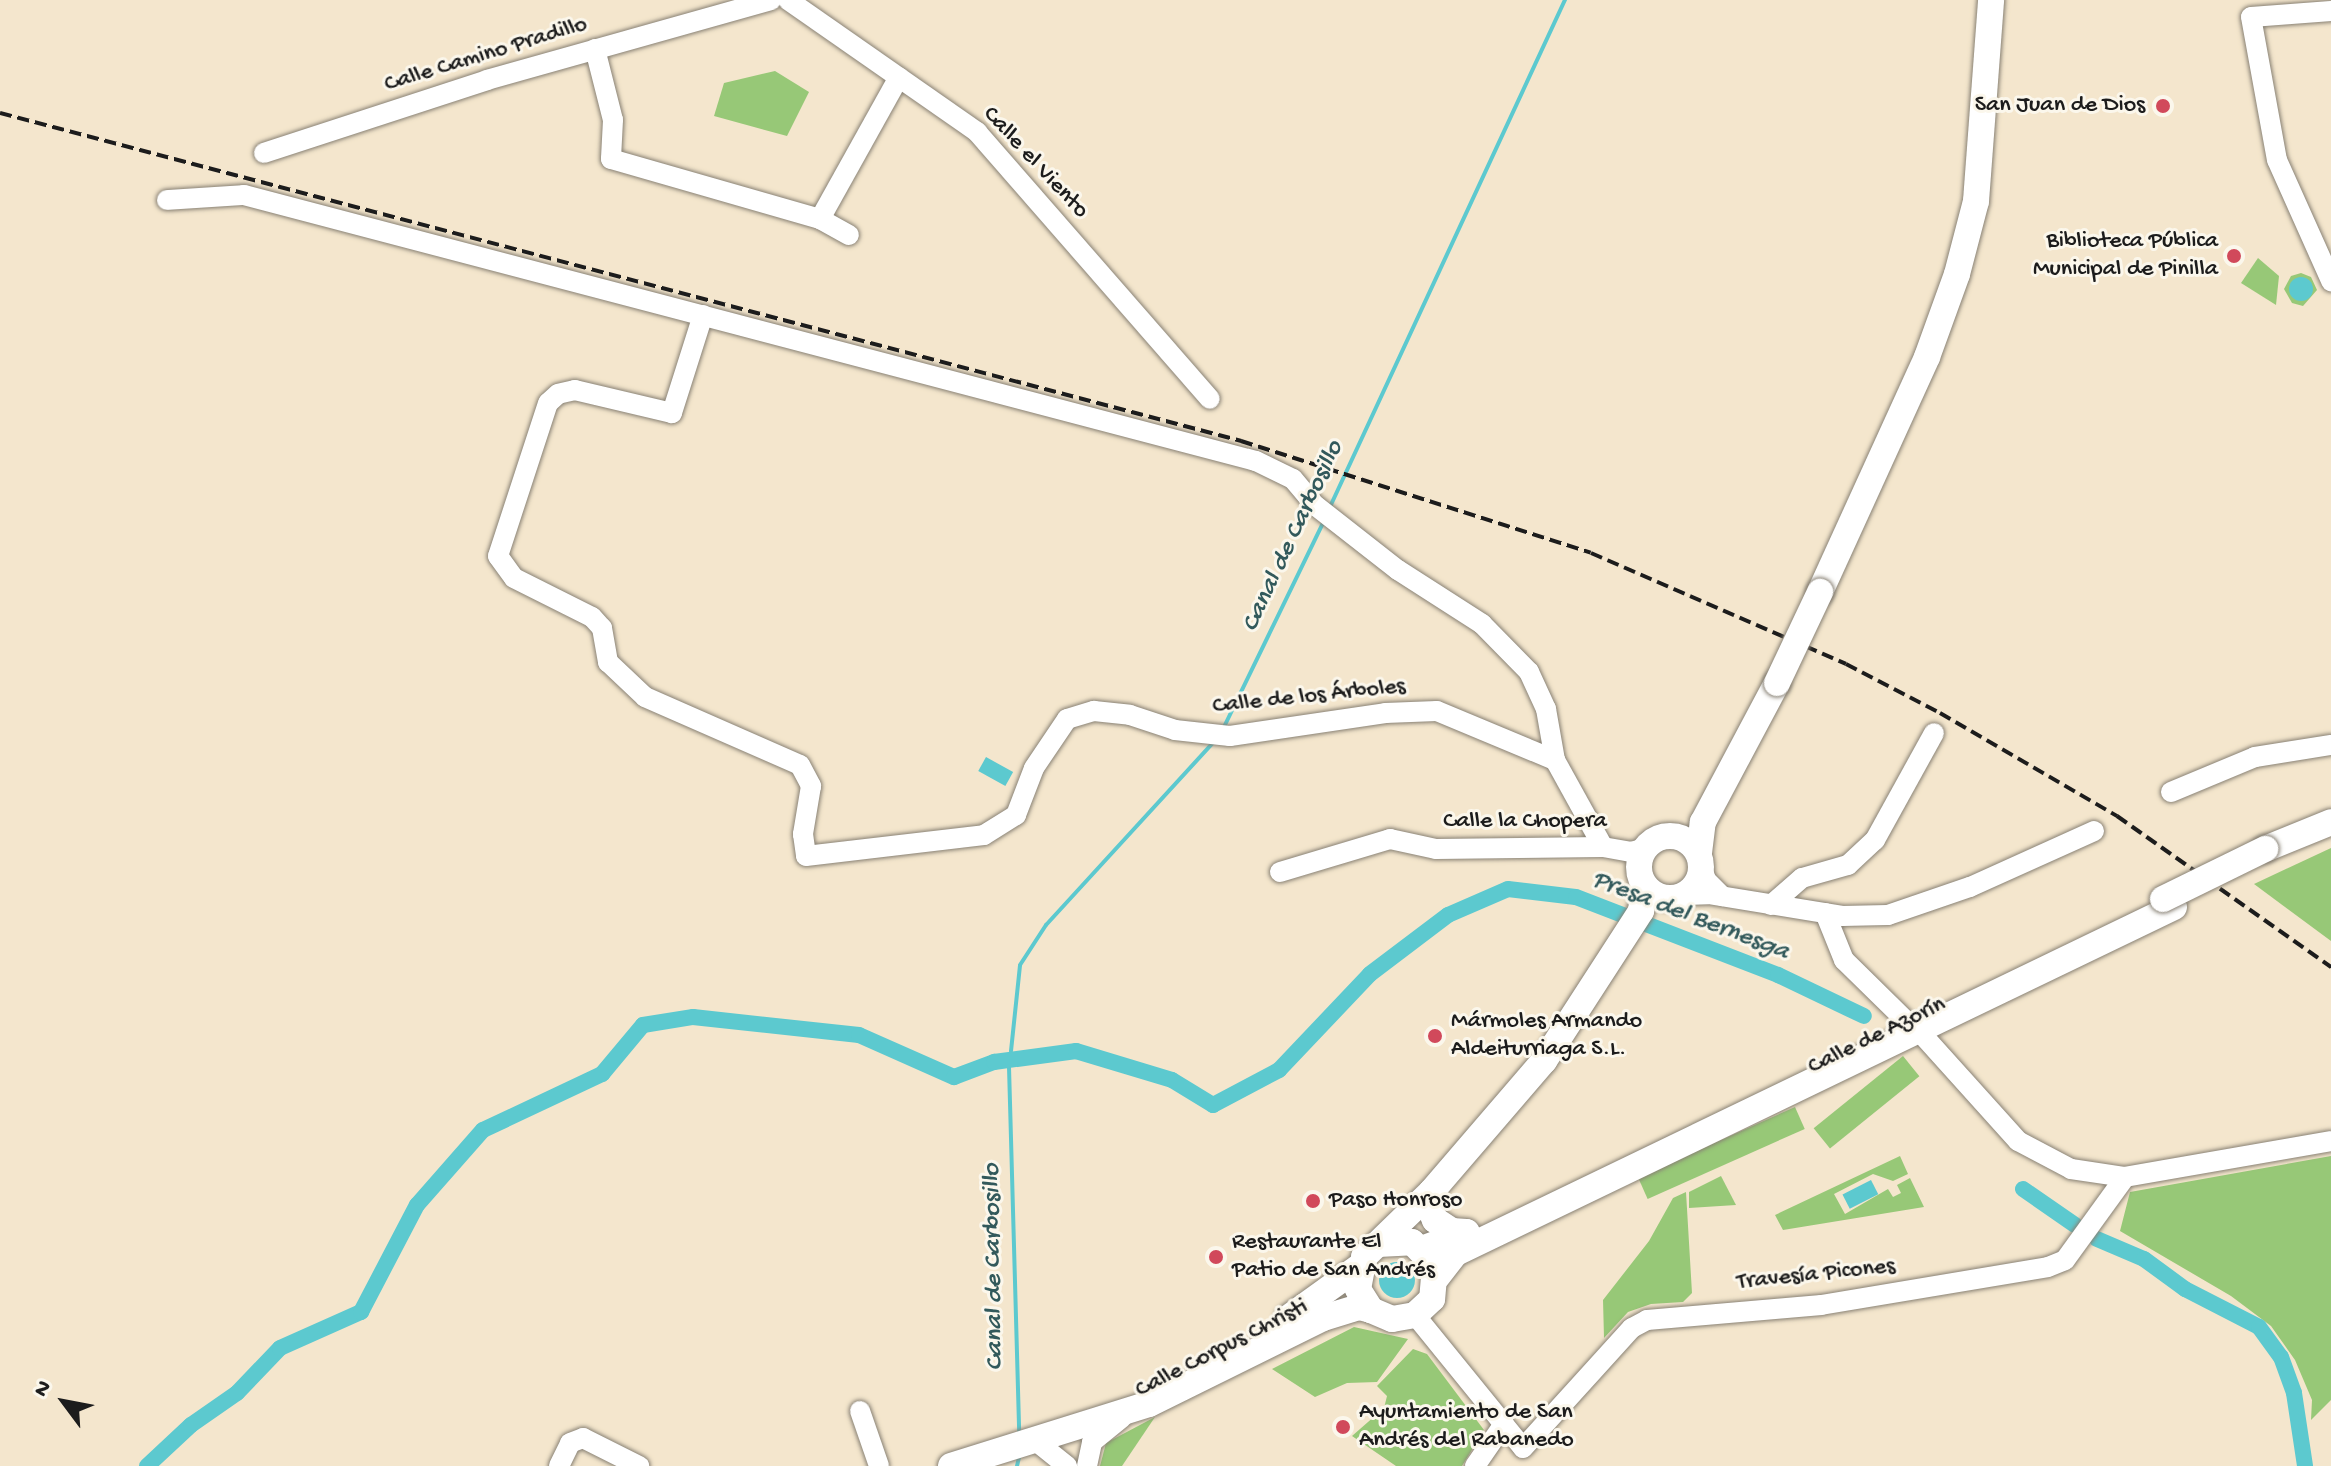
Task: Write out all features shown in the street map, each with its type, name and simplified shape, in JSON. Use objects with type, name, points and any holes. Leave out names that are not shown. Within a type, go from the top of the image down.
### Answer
[{"type":"main road","points":[[1646,889],[1695,886],[1703,822],[1777,683],[1927,357],[1957,274],[1976,201],[1990,1]]},
{"type":"main road","points":[[1432,1191],[1417,1225],[1422,1248],[1437,1277],[1432,1299],[1415,1315],[1392,1319],[1371,1310],[1358,1289],[1360,1266],[1432,1191],[1544,1061],[1646,889],[1671,836],[1703,822]]},
{"type":"main road","name":"Calle de Azorín","points":[[1437,1277],[1456,1253],[2331,822]]},
{"type":"main road","points":[[1671,836],[1684,839],[1700,860]]},
{"type":"main road","name":"Calle de Azorín","points":[[2271,854],[2331,836]]},
{"type":"main road","name":"Calle de Azorín","points":[[1422,1248],[1466,1232],[1913,1026]]},
{"type":"main road","points":[[1432,1191],[1429,1206],[1435,1220],[1452,1231],[1466,1232]]},
{"type":"main road","points":[[1378,1244],[1400,1240],[1422,1248]]},
{"type":"main road","name":"Calle Corpus Christi","points":[[1077,1423],[1308,1308],[1360,1266]]},
{"type":"main road","name":"Calle Corpus Christi","points":[[951,1466],[1077,1423],[1149,1404],[1286,1335],[1344,1310],[1371,1310]]},
{"type":"street","name":"Calle Camino Pradillo","points":[[264,153],[595,49],[771,0]]},
{"type":"street","name":"Calle el Viento","points":[[788,0],[977,132],[1210,399]]},
{"type":"street","points":[[2331,11],[2251,17],[2277,160],[2331,281]]},
{"type":"street","points":[[595,49],[613,120],[611,159],[820,219],[849,235]]},
{"type":"street","points":[[820,219],[899,77]]},
{"type":"street","points":[[167,200],[244,195],[1256,461],[1293,479],[1316,506],[1398,570],[1482,624],[1529,672],[1546,709],[1555,760],[1603,847]]},
{"type":"street","name":"Calle de los Árboles","points":[[703,315],[672,413],[575,390],[558,394],[548,403],[498,556],[514,578],[592,617],[602,628],[608,662],[645,697],[800,765],[811,786],[803,834],[806,856],[984,835],[1016,815],[1034,768],[1067,719],[1106,712],[1206,735],[1230,736],[1385,713],[1437,711],[1555,760]]},
{"type":"street","points":[[1771,905],[1802,878],[1848,865],[1875,840],[1934,733]]},
{"type":"street","points":[[2171,792],[2255,757],[2331,745]]},
{"type":"street","name":"Calle la Chopera","points":[[1280,872],[1390,839],[1436,849],[1603,847],[1646,889],[1722,896],[1825,913],[1888,915],[1970,887],[2094,831]]},
{"type":"street","points":[[1700,860],[1706,880],[1722,896]]},
{"type":"street","points":[[1825,913],[1844,960],[1913,1026],[2018,1141],[2071,1169],[2125,1177],[2331,1141]]},
{"type":"street","name":"Travesía Picones","points":[[1504,1424],[1523,1448],[1632,1328],[1647,1320],[1821,1305],[2048,1267],[2065,1260],[2125,1177]]},
{"type":"street","points":[[1415,1315],[1504,1424],[1475,1466]]},
{"type":"street","points":[[1087,1466],[1092,1442],[1100,1433],[1149,1404]]},
{"type":"street","points":[[860,1411],[879,1466]]},
{"type":"street","points":[[559,1466],[570,1443],[583,1438],[639,1466]]},
{"type":"street","points":[[1024,1441],[1065,1465]]},
{"type":"green space","points":[[775,71],[809,92],[787,136],[714,116],[724,83]]},
{"type":"green space","points":[[2258,258],[2279,276],[2276,305],[2241,283]]},
{"type":"green space","points":[[2301,273],[2311,277],[2317,290],[2303,306],[2292,303],[2284,289],[2291,276]]},
{"type":"green space","points":[[2331,848],[2331,941],[2254,884]]},
{"type":"green space","points":[[1903,1056],[1919,1076],[1830,1149],[1814,1128]]},
{"type":"green space","points":[[1795,1107],[1805,1129],[1648,1199],[1638,1177]]},
{"type":"green space","points":[[1900,1156],[1908,1174],[1893,1181],[1873,1174],[1834,1194],[1845,1214],[1888,1189],[1893,1197],[1901,1193],[1897,1185],[1910,1178],[1924,1207],[1783,1230],[1775,1215]]},
{"type":"green space","points":[[2331,1156],[2331,1400],[2311,1420],[2312,1400],[2295,1360],[2271,1326],[2231,1296],[2120,1231],[2130,1192]]},
{"type":"green space","points":[[1721,1176],[1736,1205],[1689,1208],[1689,1192]]},
{"type":"green space","points":[[1686,1192],[1692,1293],[1683,1302],[1651,1304],[1628,1312],[1604,1338],[1603,1300],[1649,1241],[1673,1198]]},
{"type":"green space","points":[[1354,1327],[1408,1339],[1377,1382],[1347,1383],[1315,1397],[1272,1369]]},
{"type":"green space","points":[[1413,1349],[1427,1354],[1484,1430],[1462,1466],[1396,1466],[1352,1436],[1384,1408],[1387,1396],[1377,1386]]},
{"type":"green space","points":[[1155,1417],[1122,1466],[1100,1466],[1106,1443]]},
{"type":"water","points":[[2301,277],[2309,281],[2313,289],[2309,297],[2301,301],[2293,297],[2289,289],[2293,281]]},
{"type":"water","points":[[986,757],[1013,772],[1005,786],[978,771]]},
{"type":"water","points":[[1871,1180],[1878,1194],[1850,1209],[1842,1195]]},
{"type":"water","points":[[1397,1262],[1410,1267],[1415,1280],[1410,1293],[1397,1298],[1384,1293],[1379,1280],[1384,1267]]},
{"type":"waterway","name":"Canal de Carbosillo","points":[[1329,509],[1565,0]]},
{"type":"waterway","name":"Canal de Carbosillo","points":[[1223,729],[1324,521]]},
{"type":"waterway","name":"Canal de Carbosillo","points":[[1011,1051],[1020,965],[1046,925],[1213,743]]},
{"type":"waterway","name":"Presa del Bernesga","points":[[147,1466],[191,1425],[237,1393],[280,1348],[361,1312],[417,1205],[483,1130],[602,1074],[643,1025],[693,1017],[859,1035],[954,1077],[994,1062],[1076,1051],[1172,1080],[1213,1105],[1279,1070],[1370,974],[1448,915],[1508,889],[1576,897],[1778,975],[1864,1016]]},
{"type":"waterway","name":"Canal de Carbosillo","points":[[1009,1067],[1019,1436]]},
{"type":"waterway","name":"Presa del Bernesga","points":[[2023,1189],[2075,1225]]},
{"type":"waterway","name":"Presa del Bernesga","points":[[2097,1239],[2144,1259],[2185,1289],[2259,1327],[2281,1357],[2294,1393],[2305,1466]]},
{"type":"waterway","name":"Canal de Carbosillo","points":[[1017,1466],[1020,1453]]},
{"type":"railway","points":[[0,113],[1241,441],[1591,553],[1846,664],[1940,713],[2117,816],[2331,967]]},
{"type":"place","name":"San Juan de Dios","points":[[2163,106]]},
{"type":"place","name":"Biblioteca Pública Municipal de Pinilla","points":[[2234,256]]},
{"type":"place","name":"Mármoles Armando Aldeiturriaga S.L.","points":[[1435,1036]]},
{"type":"place","name":"Paso Honroso","points":[[1313,1201]]},
{"type":"place","name":"Restaurante El Patio de San Andrés","points":[[1216,1257]]},
{"type":"place","name":"Ayuntamiento de San Andrés del Rabanedo","points":[[1343,1427]]}]
